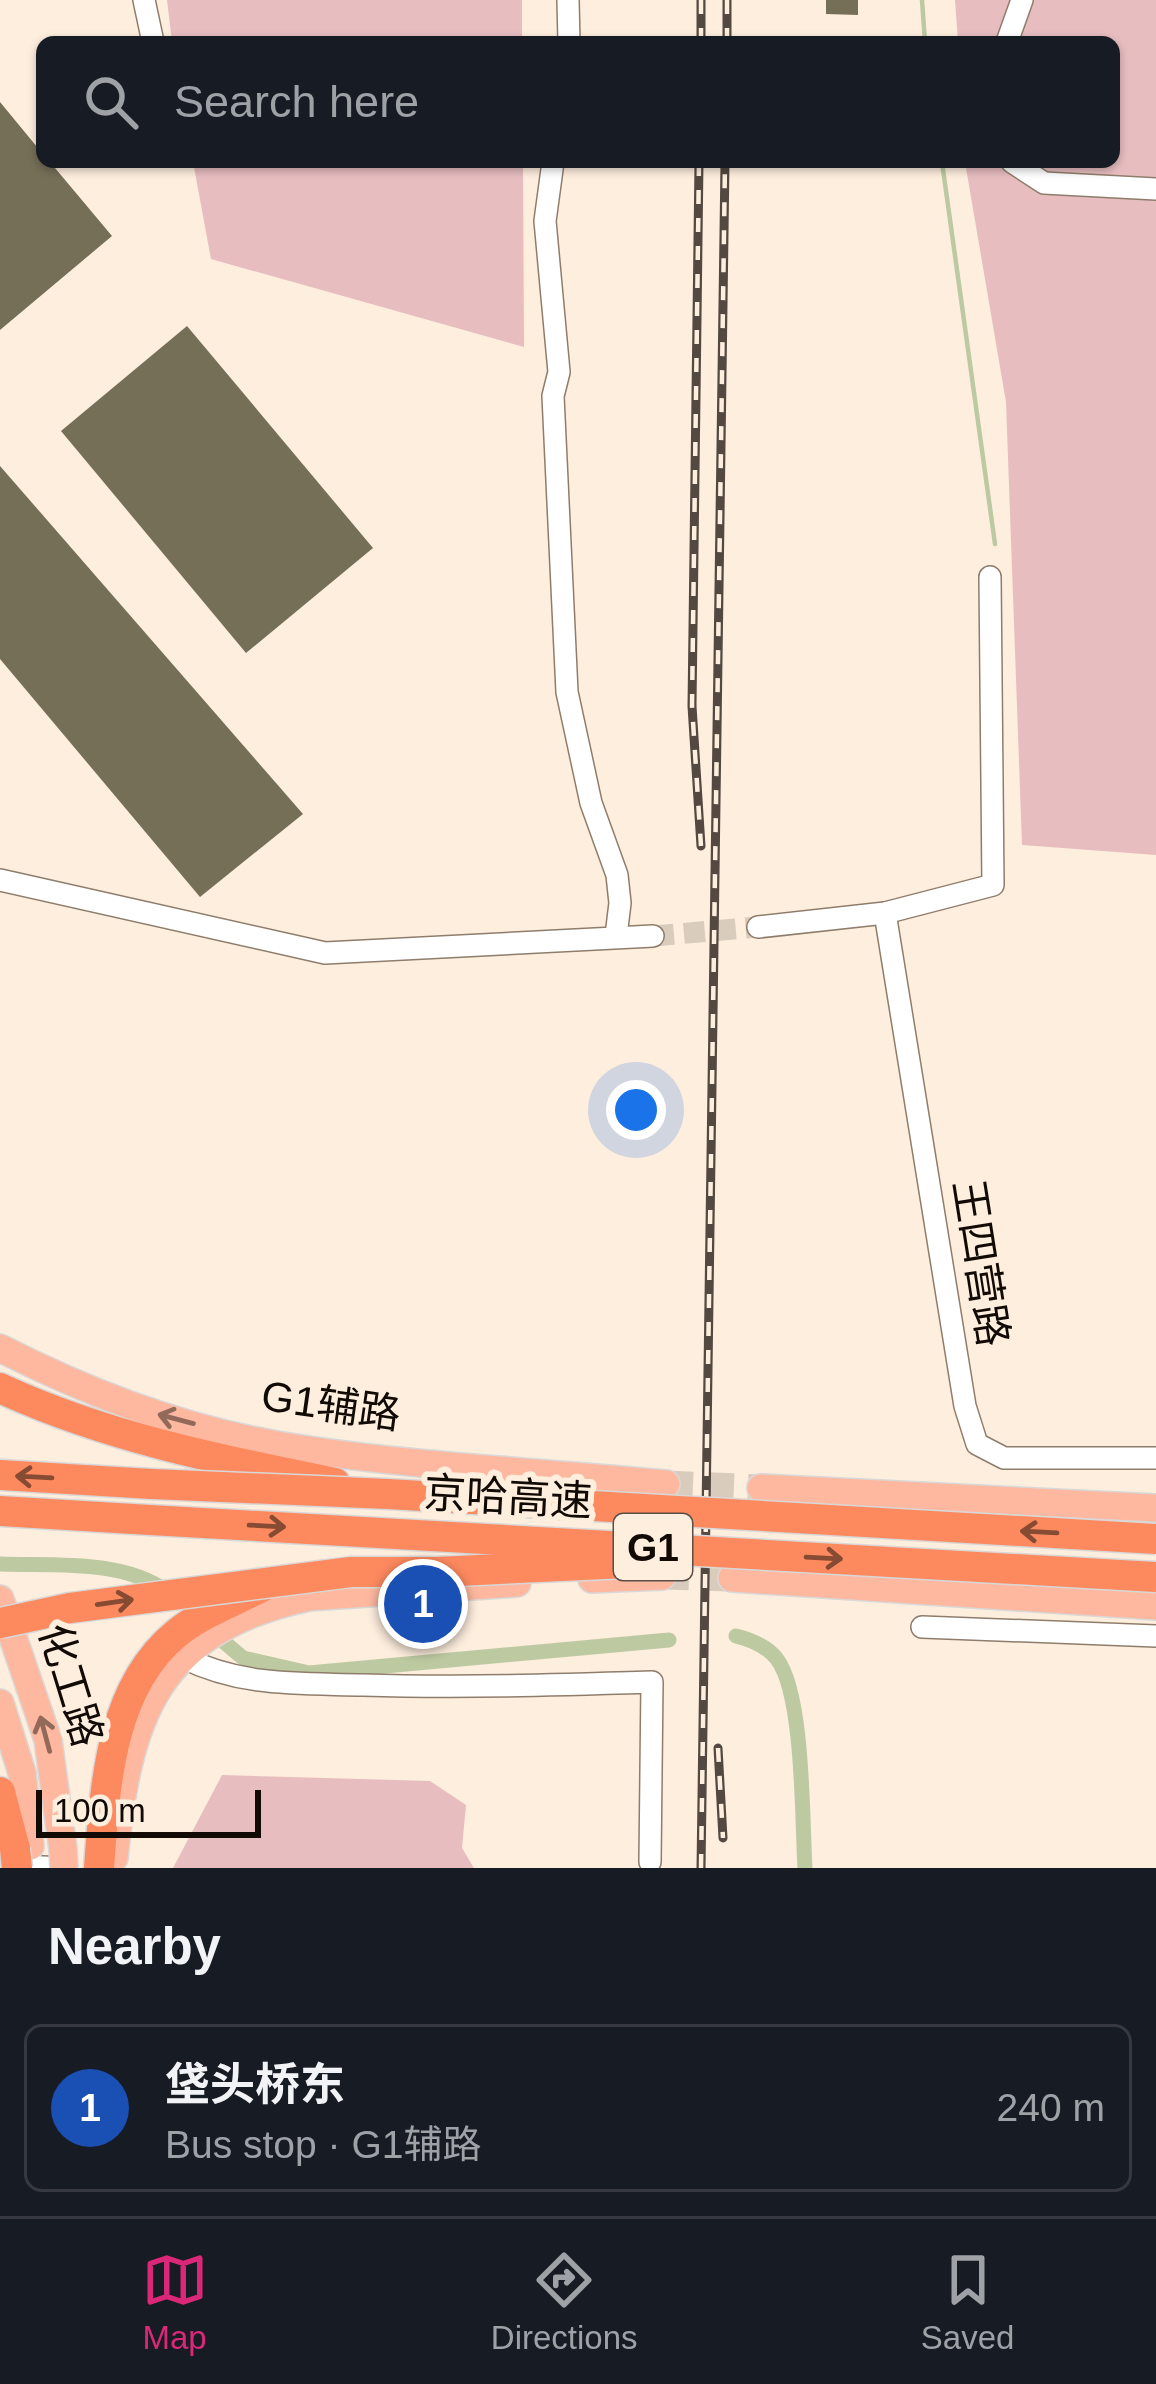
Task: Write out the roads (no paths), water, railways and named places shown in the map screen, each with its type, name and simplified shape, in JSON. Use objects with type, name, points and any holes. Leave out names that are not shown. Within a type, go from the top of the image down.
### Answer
[{"type":"highway","points":[[0,1388],[104,1428],[203,1456],[388,1494]]},
{"type":"highway","name":"京哈高速","points":[[0,1475],[1156,1538]]},
{"type":"highway","name":"京哈高速","points":[[0,1511],[1156,1577]]},
{"type":"highway","points":[[0,1623],[70,1608],[351,1571],[497,1570],[762,1555]]},
{"type":"highway","points":[[99,1868],[113,1741],[143,1672],[176,1634],[272,1582]]},
{"type":"highway","points":[[0,1792],[19,1859]]},
{"type":"main road","name":"G1辅路","points":[[0,1348],[76,1388],[142,1410],[299,1449],[665,1484]]},
{"type":"main road","points":[[761,1488],[1156,1508]]},
{"type":"main road","points":[[112,1868],[139,1720],[159,1682],[188,1653],[239,1622],[309,1597],[662,1576]]},
{"type":"main road","points":[[733,1578],[1156,1606]]},
{"type":"main road","name":"化工路","points":[[0,1599],[48,1740],[64,1862]]},
{"type":"main road","name":"化工路","points":[[0,1703],[22,1773],[19,1859]]},
{"type":"street","points":[[144,0],[152,36]]},
{"type":"street","points":[[568,0],[569,36]]},
{"type":"street","points":[[1008,36],[1022,0]]},
{"type":"street","points":[[552,168],[545,220],[559,372],[553,396],[567,692],[591,803],[616,875],[620,902],[616,936]]},
{"type":"street","points":[[1021,168],[1044,183],[1156,189]]},
{"type":"street","points":[[758,927],[885,913],[993,885],[990,577]]},
{"type":"street","points":[[0,880],[325,952],[652,936]]},
{"type":"street","name":"王四营路","points":[[885,913],[965,1406],[976,1444],[1004,1457],[1156,1457]]},
{"type":"street","points":[[922,1627],[1156,1636]]},
{"type":"street","points":[[188,1653],[218,1675],[262,1682],[432,1688],[652,1682],[650,1862]]},
{"type":"street","points":[[19,1859],[64,1862]]},
{"type":"waterway","points":[[922,0],[925,36]]},
{"type":"waterway","points":[[943,168],[995,544]]},
{"type":"waterway","points":[[0,1564],[108,1569],[166,1591]]},
{"type":"waterway","points":[[211,1631],[243,1658],[309,1673],[669,1640]]},
{"type":"waterway","points":[[736,1636],[769,1650],[786,1676],[797,1729],[805,1868]]},
{"type":"tunnel","points":[[653,936],[758,927]]},
{"type":"tunnel","points":[[666,1484],[761,1488]]},
{"type":"tunnel","points":[[662,1576],[732,1578]]},
{"type":"railway","points":[[701,0],[701,36]]},
{"type":"railway","points":[[727,0],[727,36]]},
{"type":"railway","points":[[699,168],[692,706],[701,846]]},
{"type":"railway","points":[[701,1868],[725,168]]},
{"type":"railway","points":[[718,1748],[723,1838]]},
{"type":"place","name":"垡头桥东","points":[[423,1604]]}]
